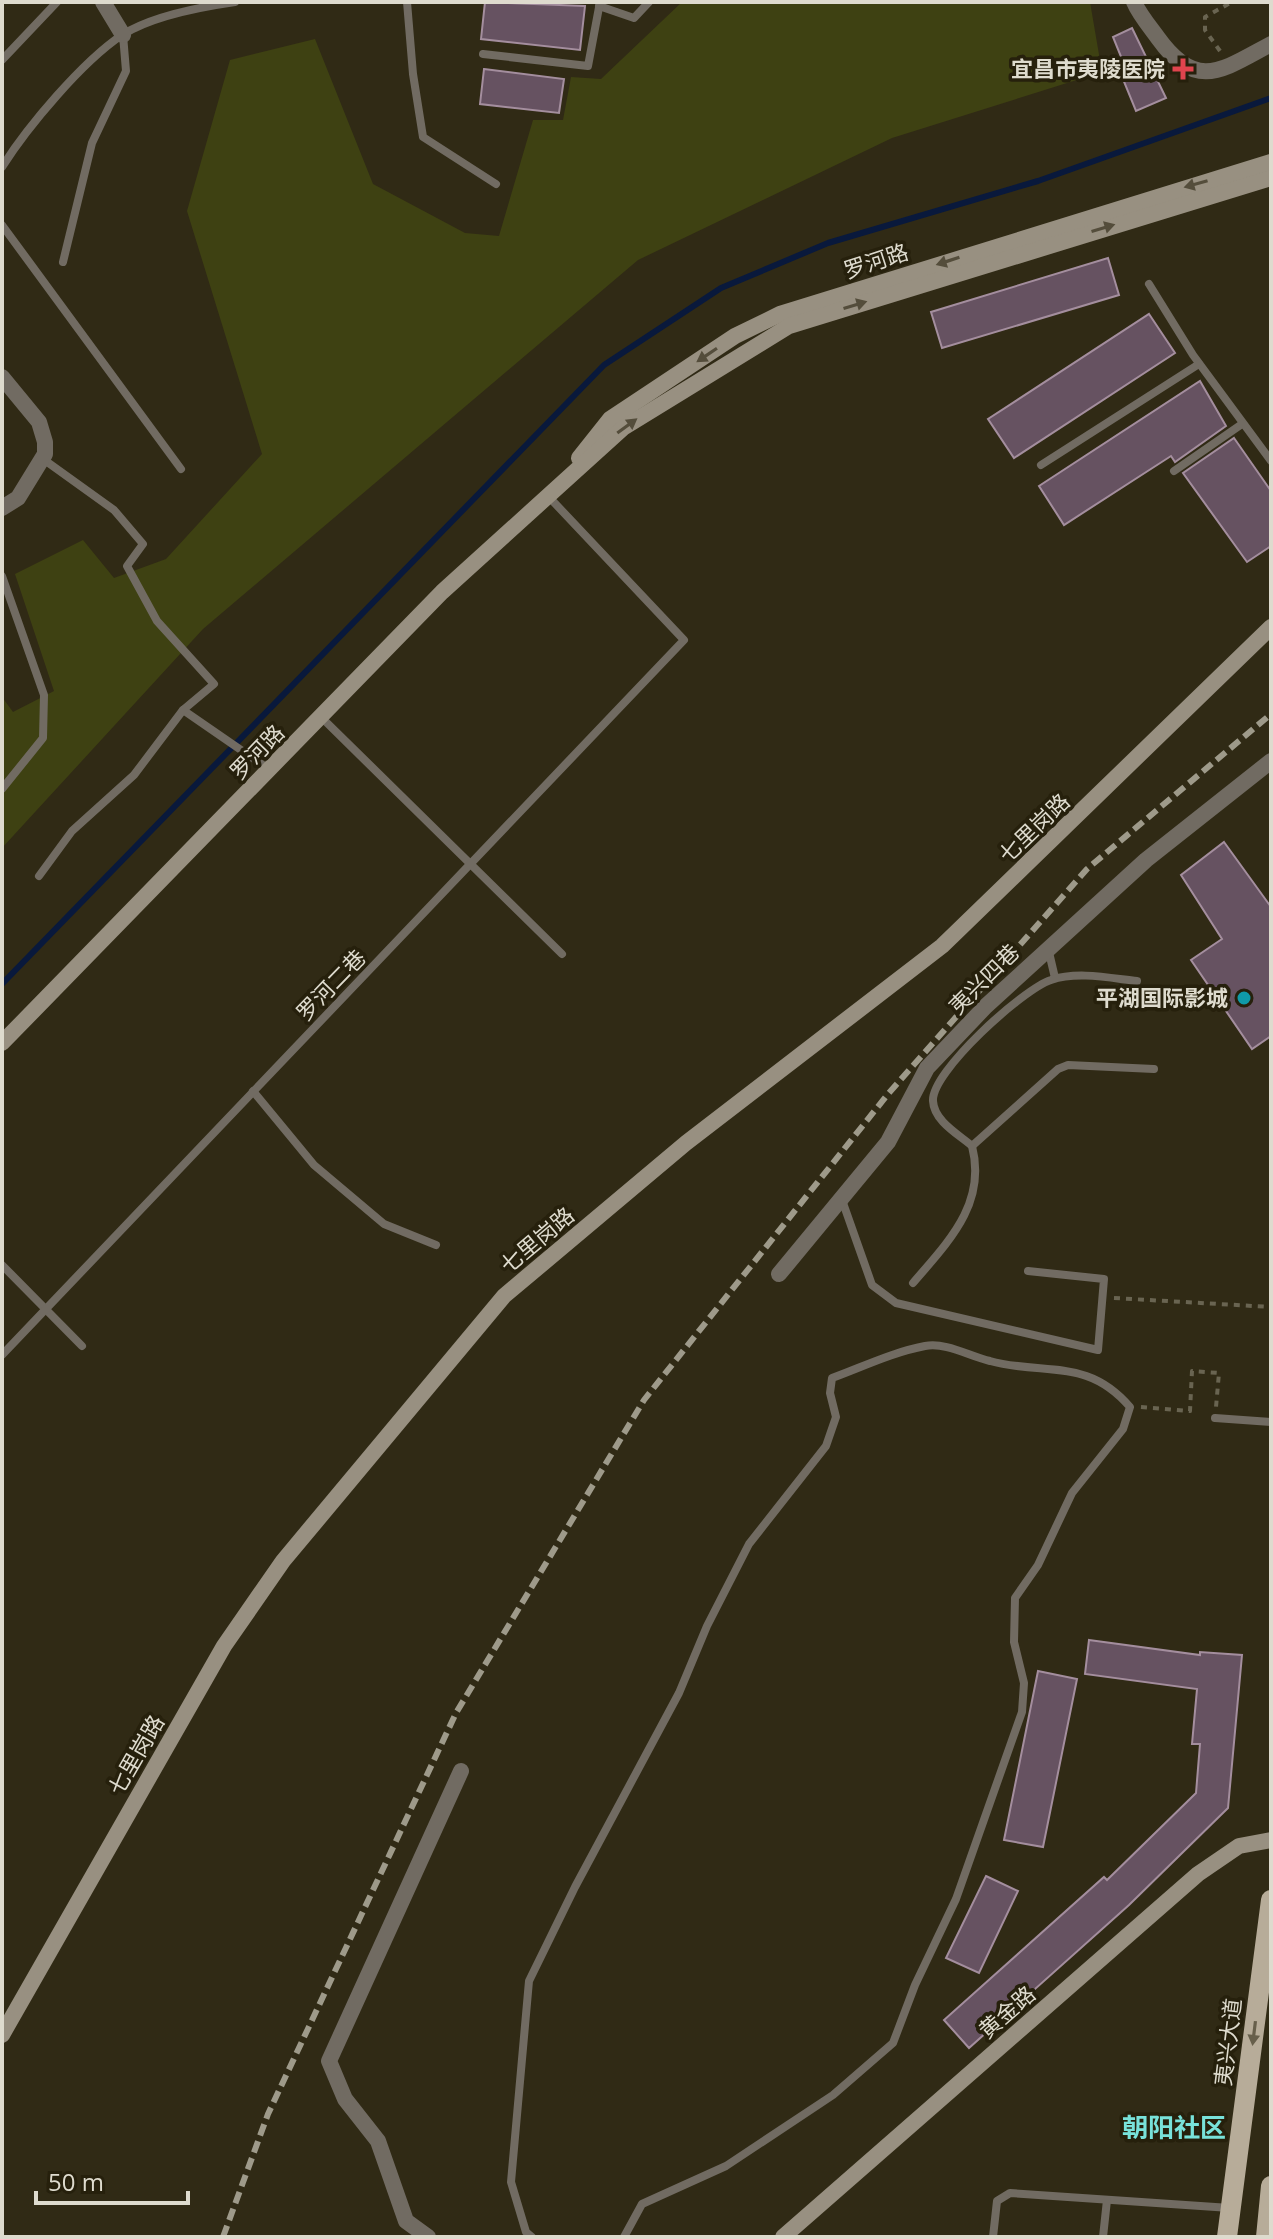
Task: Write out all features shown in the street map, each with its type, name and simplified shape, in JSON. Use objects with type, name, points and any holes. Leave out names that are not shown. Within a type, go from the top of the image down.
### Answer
[{"type":"main road","name":"罗河路","points":[[548,496],[610,419],[735,336],[780,314],[1271,162]]},
{"type":"main road","name":"罗河路","points":[[2,1043],[442,592],[623,428],[789,326],[1271,178]]},
{"type":"main road","name":"七里岗路","points":[[2,2035],[224,1646],[283,1561],[504,1296],[686,1143],[942,946],[1271,627]]},
{"type":"main road","name":"黄金路","points":[[783,2237],[1198,1874],[1239,1846],[1271,1840]]},
{"type":"main road","name":"夷兴大道","points":[[1227,2237],[1271,1900]]},
{"type":"main road","points":[[1266,2237],[1271,2186]]},
{"type":"street","points":[[103,2],[123,35]]},
{"type":"street","points":[[1133,3],[1172,57],[1189,70],[1212,73],[1271,44]]},
{"type":"street","points":[[2,377],[39,422],[45,442],[42,459],[18,498],[2,508]]},
{"type":"street","name":"夷兴四巷","points":[[779,1274],[888,1142],[914,1087],[927,1068],[1048,947],[1146,860],[1271,761]]},
{"type":"street","points":[[428,2237],[406,2221],[378,2141],[345,2099],[329,2061],[461,1771]]},
{"type":"lane","points":[[2,60],[57,2]]},
{"type":"lane","points":[[2,167],[16,145],[68,85],[123,35],[155,21],[235,2]]},
{"type":"lane","points":[[407,2],[413,74],[423,137],[496,184]]},
{"type":"lane","points":[[483,54],[588,66],[599,4],[634,18],[649,2]]},
{"type":"lane","points":[[63,262],[92,143],[126,71],[123,35]]},
{"type":"lane","points":[[2,225],[181,469]]},
{"type":"lane","points":[[1149,284],[1199,364],[1271,461]]},
{"type":"lane","points":[[1041,465],[1199,364]]},
{"type":"lane","points":[[1174,471],[1242,424]]},
{"type":"lane","points":[[39,876],[72,831],[134,775],[183,710],[214,684],[157,621],[127,566],[143,544],[114,510],[42,459]]},
{"type":"lane","name":"罗河二巷","points":[[2,1355],[684,640],[548,496]]},
{"type":"lane","points":[[2,576],[44,695],[43,738],[2,789]]},
{"type":"lane","points":[[183,710],[270,770]]},
{"type":"lane","points":[[321,717],[562,954]]},
{"type":"lane","points":[[1048,947],[1055,978]]},
{"type":"lane","points":[[913,1283],[956,1234],[971,1204],[976,1185],[972,1146],[936,1114],[932,1102],[939,1077],[1015,1000],[1035,985],[1055,978],[1137,981]]},
{"type":"lane","points":[[972,1146],[1058,1069],[1068,1065],[1154,1069]]},
{"type":"lane","points":[[253,1091],[286,1135],[325,1175],[384,1224],[436,1245]]},
{"type":"lane","points":[[842,1199],[872,1285],[896,1303],[1098,1350],[1104,1279],[1028,1271]]},
{"type":"lane","points":[[2,1265],[82,1346]]},
{"type":"lane","points":[[532,2237],[526,2232],[511,2182],[529,1981],[575,1887],[679,1693],[707,1626],[749,1544],[826,1446],[836,1417],[830,1393],[832,1378],[928,1345],[992,1362],[1087,1375],[1112,1385],[1130,1407],[1123,1429],[1094,1460],[1072,1493],[1038,1565],[1015,1598],[1014,1642],[1024,1683],[1022,1712],[956,1899],[915,1985],[893,2043],[833,2095],[726,2166],[642,2204],[624,2237]]},
{"type":"lane","points":[[1215,1418],[1271,1422]]},
{"type":"lane","points":[[993,2237],[997,2201],[1001,2195],[1231,2208]]},
{"type":"lane","points":[[1103,2237],[1107,2200]]},
{"type":"path","points":[[1231,65],[1205,30],[1205,17],[1232,2]]},
{"type":"path","points":[[1102,1297],[1271,1307]]},
{"type":"path","points":[[1130,1407],[1190,1411],[1192,1371],[1219,1373],[1215,1418]]},
{"type":"green space","points":[[682,2],[1090,2],[1102,72],[892,138],[638,260],[203,629],[2,848],[2,697],[13,712],[54,691],[15,574],[83,540],[114,578],[166,559],[262,454],[187,211],[230,60],[315,39],[373,184],[465,233],[499,236],[533,120],[563,120],[571,77],[601,79]]},
{"type":"building","points":[[485,2],[585,6],[580,50],[481,39]]},
{"type":"building","points":[[1132,28],[1166,98],[1136,111],[1118,67],[1124,64],[1113,37]]},
{"type":"building","points":[[484,69],[564,79],[559,113],[480,104]]},
{"type":"building","points":[[1108,258],[1119,295],[942,348],[931,312]]},
{"type":"building","points":[[1149,314],[1175,353],[1014,458],[988,419]]},
{"type":"building","points":[[1200,381],[1226,426],[1175,462],[1171,456],[1064,525],[1039,486]]},
{"type":"building","points":[[1234,438],[1271,491],[1271,546],[1247,562],[1183,473]]},
{"type":"building","points":[[1224,842],[1271,907],[1271,1036],[1252,1049],[1191,960],[1222,939],[1181,875]]},
{"type":"building","points":[[1089,1640],[1200,1655],[1200,1652],[1242,1655],[1228,1808],[1129,1905],[969,2048],[944,2020],[1104,1877],[1107,1880],[1196,1793],[1200,1744],[1192,1744],[1197,1689],[1085,1674]]},
{"type":"building","points":[[1038,1671],[1077,1679],[1043,1847],[1004,1840]]},
{"type":"building","points":[[986,1876],[1018,1891],[979,1973],[946,1958]]},
{"type":"waterway","points":[[2,984],[604,365],[721,288],[828,243],[1038,181],[1271,98]]},
{"type":"railway","points":[[223,2237],[268,2114],[456,1713],[644,1400],[888,1094],[1087,869],[1271,714]]},
{"type":"place","name":"宜昌市夷陵医院","points":[[1183,69]]},
{"type":"place","name":"平湖国际影城","points":[[1244,998]]},
{"type":"district","name":"朝阳社区","points":[[1174,2128]]}]
